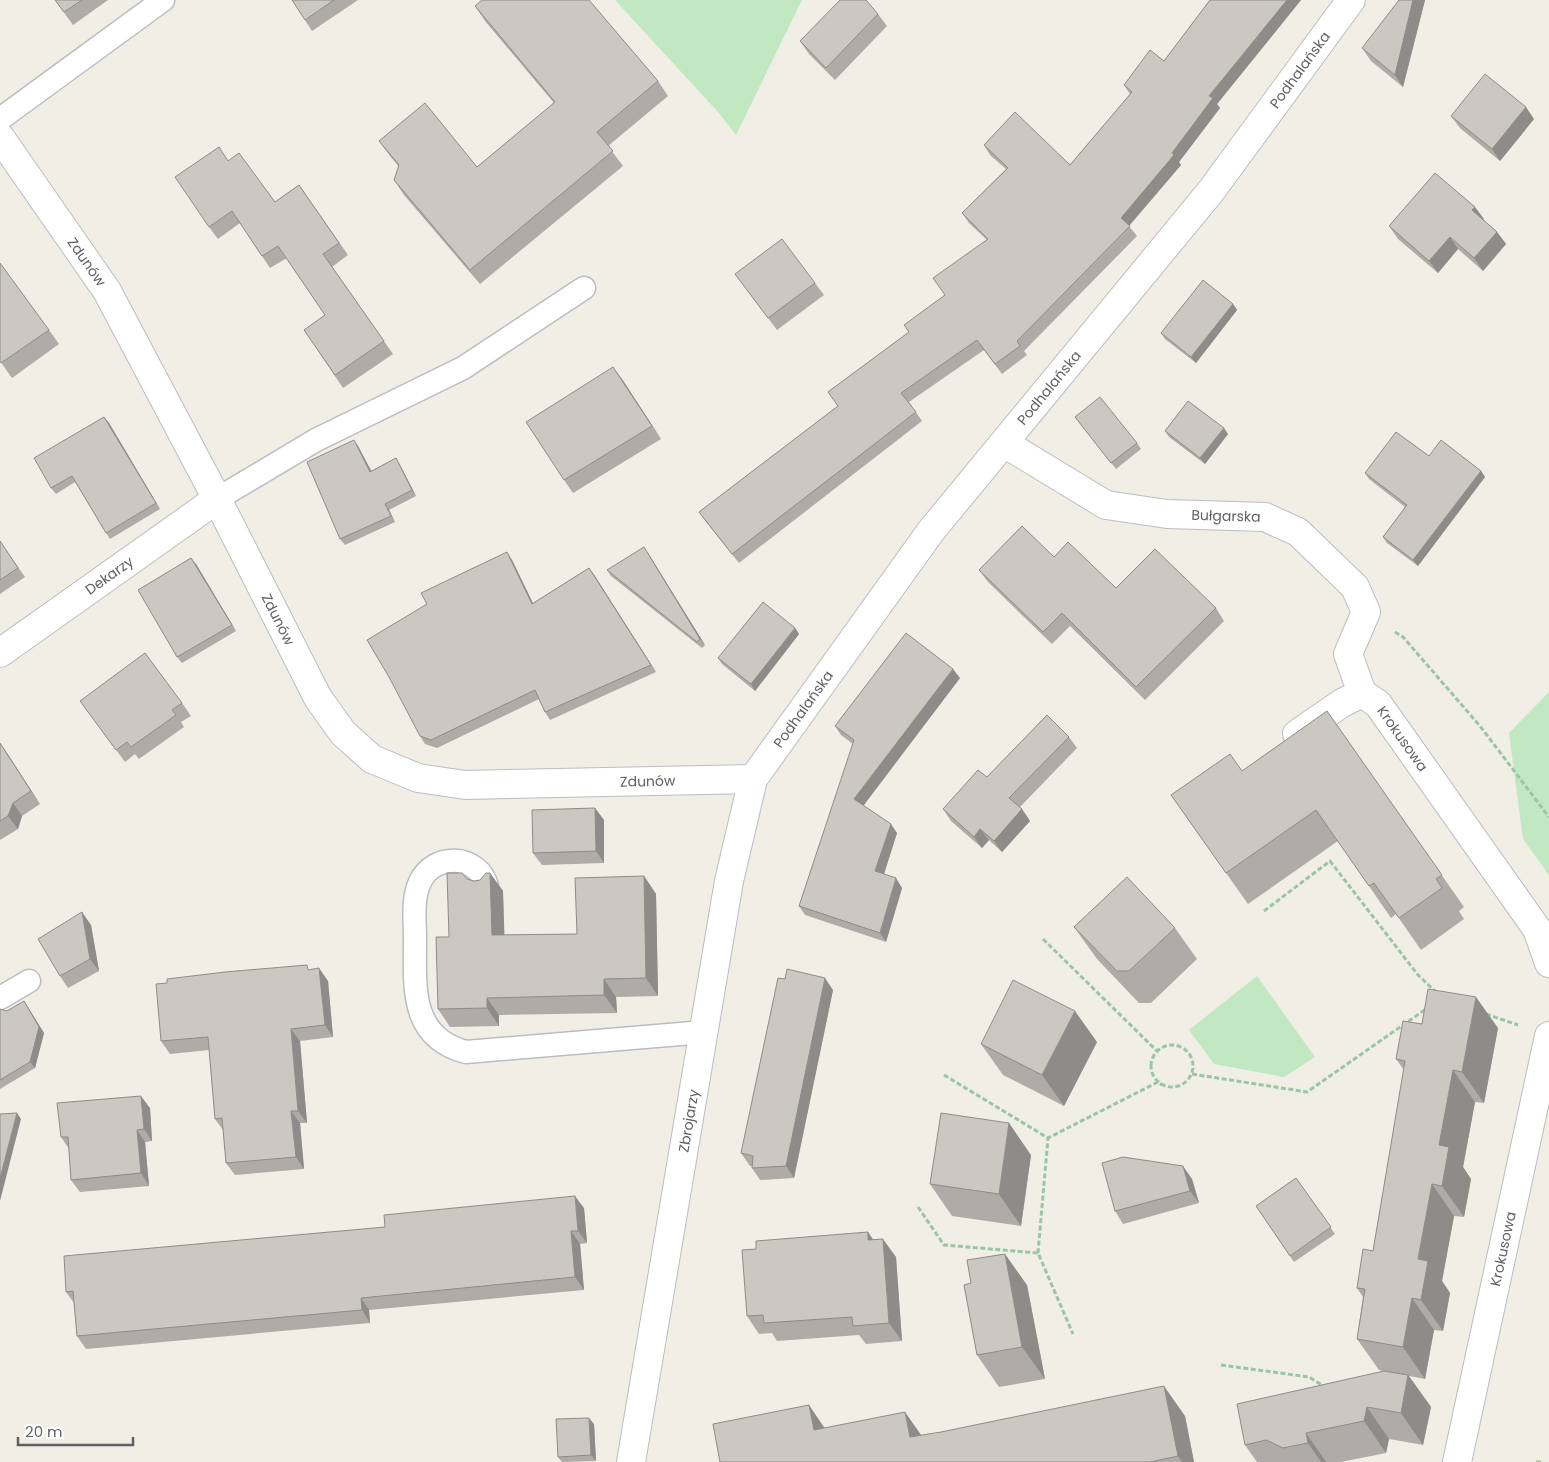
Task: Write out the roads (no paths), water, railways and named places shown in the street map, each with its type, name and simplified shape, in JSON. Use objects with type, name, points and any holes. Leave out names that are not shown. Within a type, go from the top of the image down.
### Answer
[{"type":"street","name":"Podhalańska","points":[[753,780],[931,531],[1211,191],[1351,0]]},
{"type":"street","name":"Zdunów","points":[[0,137],[107,290],[217,499],[318,698],[343,733],[372,760],[418,778],[464,785],[753,780]]},
{"type":"street","name":"Bułgarska","points":[[1004,443],[1106,505],[1167,514],[1265,517],[1298,532],[1355,587],[1366,612],[1348,654],[1362,693]]},
{"type":"street","name":"Dekarzy","points":[[0,653],[217,499]]},
{"type":"street","points":[[1278,748],[1342,703],[1362,693]]},
{"type":"street","name":"Krokusowa","points":[[1362,693],[1378,704],[1537,929],[1549,963]]},
{"type":"street","name":"Zbrojarzy","points":[[631,1462],[729,881],[753,780]]},
{"type":"street","name":"Krokusowa","points":[[1458,1462],[1549,1036]]},
{"type":"lane","points":[[0,119],[163,0]]},
{"type":"lane","points":[[217,499],[316,440],[463,368],[584,288]]},
{"type":"lane","points":[[487,886],[478,870],[468,863],[458,859],[446,860],[437,864],[426,873],[420,882],[415,902],[415,997],[424,1019],[435,1035],[448,1047],[466,1052],[704,1032]]},
{"type":"lane","points":[[0,998],[29,981]]}]
